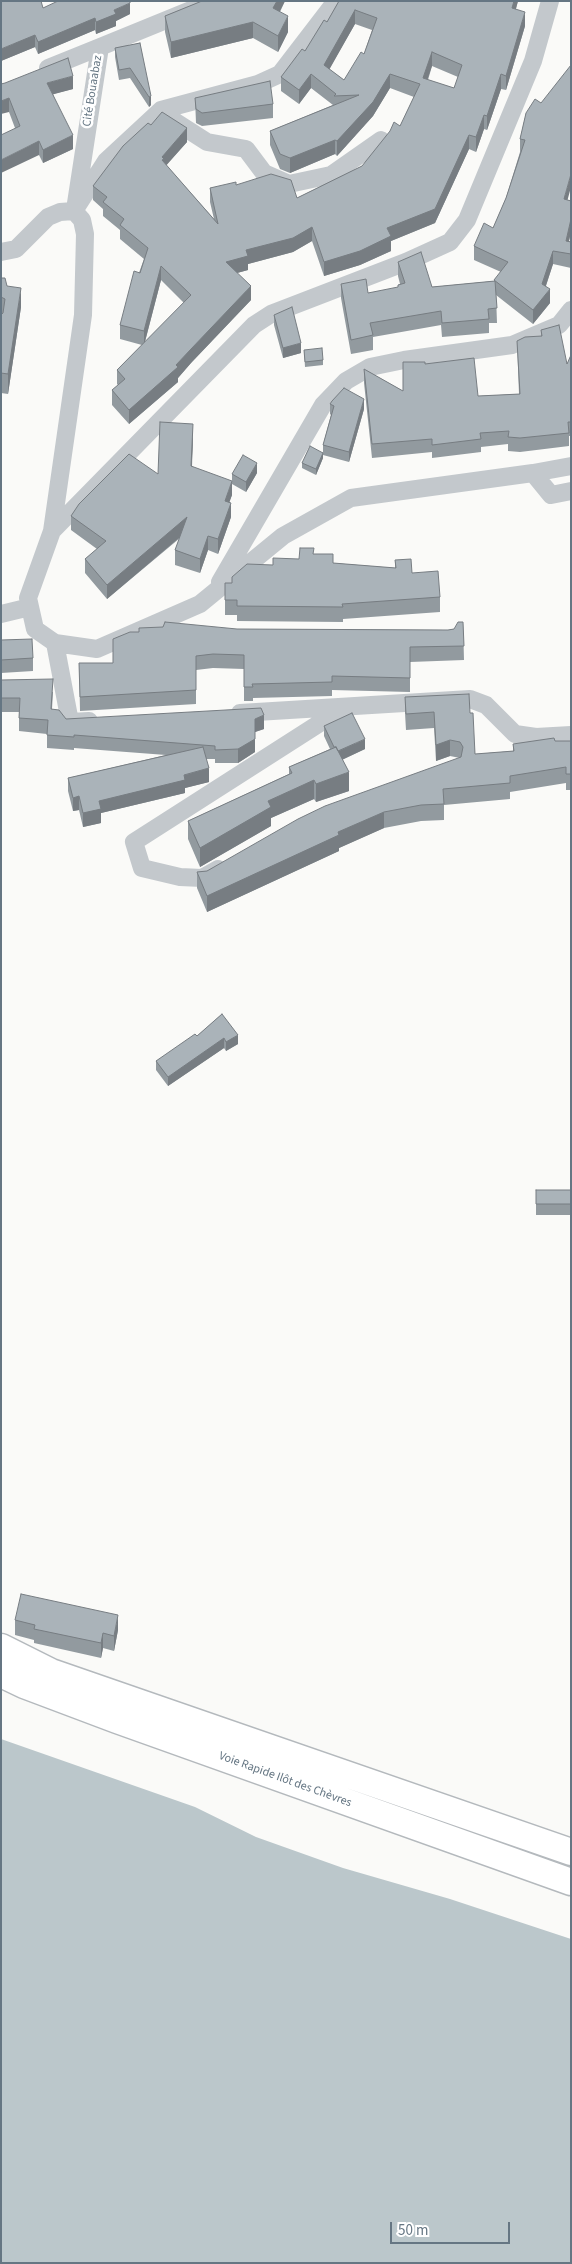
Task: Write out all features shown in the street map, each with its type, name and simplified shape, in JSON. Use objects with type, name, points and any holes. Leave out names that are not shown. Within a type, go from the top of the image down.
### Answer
[{"type":"highway","name":"Voie Rapide Ilôt des Chèvres","points":[[1,1647],[51,1672],[571,1852]]},
{"type":"highway","name":"Voie Rapide Ilôt des Chèvres","points":[[1,1674],[24,1685],[108,1716],[571,1882]]},
{"type":"street","points":[[100,47],[213,1]]},
{"type":"street","points":[[74,211],[106,161],[159,112],[258,84],[280,74],[336,1]]},
{"type":"street","points":[[52,532],[254,324],[271,314],[406,262],[450,242],[467,220],[471,211],[533,61],[550,1]]},
{"type":"street","name":"Cité Bouaabaz","points":[[28,76],[100,47]]},
{"type":"street","name":"Cité Bouaabaz","points":[[74,211],[100,47]]},
{"type":"street","points":[[159,112],[207,142],[246,149],[264,173],[289,184],[331,174],[381,140]]},
{"type":"street","points":[[74,211],[82,220],[85,234],[83,315],[52,532],[28,598],[35,629],[55,643],[97,649],[200,604],[283,536],[351,498],[571,466]]},
{"type":"street","points":[[1,252],[16,249],[48,217],[60,212],[74,211]]},
{"type":"street","points":[[214,593],[323,405],[346,381],[370,367],[404,360],[512,345],[559,324],[571,310]]},
{"type":"street","points":[[533,473],[550,495],[571,491]]},
{"type":"street","points":[[1,614],[30,607]]},
{"type":"street","points":[[155,624],[182,628]]},
{"type":"street","points":[[55,643],[54,682],[70,722],[109,720]]},
{"type":"street","points":[[227,713],[470,699],[486,705],[515,734],[536,737],[571,735]]},
{"type":"street","points":[[233,861],[202,878],[180,878],[142,868],[134,842],[345,707]]},
{"type":"shaded area","points":[[1,1739],[195,1807],[256,1837],[343,1868],[450,1899],[571,1939],[571,2263],[1,2263]]},
{"type":"building","points":[[1,1],[41,1],[43,8],[58,1],[130,1],[130,3],[114,10],[116,14],[96,22],[95,18],[38,42],[35,35],[1,49]]},
{"type":"building","points":[[202,1],[277,1],[273,8],[288,16],[278,36],[253,22],[171,42],[165,16]]},
{"type":"building","points":[[339,1],[514,1],[512,8],[525,12],[506,76],[501,74],[487,116],[484,115],[476,137],[469,135],[435,209],[387,228],[391,236],[360,251],[324,262],[312,227],[293,238],[246,250],[248,256],[226,262],[251,286],[176,365],[178,367],[129,410],[112,390],[125,379],[117,370],[191,295],[161,266],[144,331],[120,325],[134,271],[140,273],[148,248],[120,225],[124,219],[103,202],[107,197],[93,186],[123,146],[148,123],[151,125],[162,112],[187,128],[162,157],[164,159],[162,160],[218,224],[210,188],[236,182],[236,185],[271,174],[291,180],[297,198],[362,166],[390,131],[394,122],[400,126],[420,84],[390,74],[373,102],[337,141],[335,140],[290,158],[280,154],[270,131],[359,95],[334,96],[336,94],[311,74],[299,90],[281,77],[302,49],[305,51],[324,20],[327,22]],"holes":[[[355,10],[377,18],[364,54],[361,52],[344,80],[324,65]],[[432,52],[462,65],[454,88],[423,78]]]},
{"type":"building","points":[[140,43],[151,96],[149,97],[130,68],[119,70],[115,48]]},
{"type":"building","points":[[68,58],[73,76],[47,83],[73,135],[43,150],[39,141],[1,160],[1,135],[20,126],[9,98],[1,101],[1,84]]},
{"type":"building","points":[[571,65],[571,174],[564,199],[571,201],[571,219],[566,241],[571,242],[571,254],[553,251],[542,284],[550,289],[533,310],[494,280],[508,262],[474,246],[484,223],[493,228],[506,198],[525,140],[520,139],[526,113],[535,99],[541,103]]},
{"type":"building","points":[[270,81],[273,104],[202,113],[196,109],[195,98]]},
{"type":"building","points":[[421,252],[432,287],[495,281],[497,308],[488,309],[489,319],[442,323],[441,311],[370,323],[373,335],[351,340],[341,284],[366,279],[368,293],[398,287],[398,285],[405,283],[398,262]]},
{"type":"building","points":[[1,278],[5,278],[7,286],[21,288],[8,374],[1,373],[1,315],[5,299],[1,297]]},
{"type":"building","points":[[292,307],[301,343],[283,348],[274,315]]},
{"type":"building","points":[[559,325],[567,364],[571,355],[571,422],[568,422],[569,433],[520,438],[508,437],[509,431],[480,433],[481,439],[432,445],[432,439],[372,444],[364,369],[403,391],[403,362],[425,362],[425,364],[474,358],[478,396],[520,394],[517,341],[525,337],[542,336],[541,330]]},
{"type":"building","points":[[322,348],[323,360],[305,362],[304,350]]},
{"type":"building","points":[[344,388],[364,399],[349,452],[323,445],[334,406],[330,404]]},
{"type":"building","points":[[160,422],[193,424],[191,466],[232,481],[225,501],[231,503],[218,539],[208,536],[200,559],[175,550],[187,517],[107,585],[85,559],[106,541],[71,516],[79,504],[129,454],[158,474]]},
{"type":"building","points":[[310,446],[323,453],[316,469],[302,463]]},
{"type":"building","points":[[243,455],[257,463],[246,482],[232,474]]},
{"type":"building","points":[[300,548],[314,548],[313,554],[333,554],[333,563],[396,568],[395,560],[411,559],[412,573],[438,571],[440,597],[342,604],[343,607],[237,606],[237,600],[225,600],[225,583],[232,583],[232,577],[247,564],[273,565],[273,558],[299,559]]},
{"type":"building","points":[[165,622],[237,629],[448,630],[454,629],[458,622],[463,622],[464,646],[410,647],[410,678],[332,676],[332,682],[252,684],[253,687],[244,687],[244,655],[213,654],[196,656],[196,690],[80,697],[79,663],[113,663],[113,639],[130,632],[139,632],[139,628],[163,627]]},
{"type":"building","points":[[32,639],[33,658],[1,660],[1,640]]},
{"type":"building","points":[[53,679],[51,709],[59,710],[66,719],[261,708],[264,715],[255,719],[255,739],[238,749],[215,750],[215,746],[74,735],[74,737],[47,735],[48,720],[19,718],[20,698],[1,698],[1,680]]},
{"type":"building","points":[[469,694],[470,713],[473,713],[475,754],[514,751],[513,744],[554,738],[555,741],[571,741],[571,774],[566,774],[566,767],[510,776],[510,783],[443,789],[444,804],[421,805],[384,812],[338,832],[339,835],[207,896],[197,872],[207,871],[298,819],[325,806],[461,757],[463,747],[460,742],[450,740],[436,745],[434,712],[406,714],[405,697]]},
{"type":"building","points":[[352,713],[365,739],[338,751],[334,747],[324,726]]},
{"type":"building","points":[[203,747],[209,768],[184,775],[185,780],[99,801],[101,809],[83,813],[79,796],[73,798],[68,778]]},
{"type":"building","points":[[336,747],[349,772],[316,784],[314,780],[268,801],[271,807],[200,848],[188,821],[292,773],[289,767]]},
{"type":"building","points":[[222,1014],[238,1035],[226,1042],[224,1038],[168,1077],[156,1061],[195,1034],[197,1036]]},
{"type":"building","points":[[536,1190],[571,1190],[571,1204],[536,1204]]},
{"type":"building","points":[[21,1594],[118,1615],[114,1636],[103,1633],[101,1643],[34,1629],[35,1625],[15,1620]]}]
